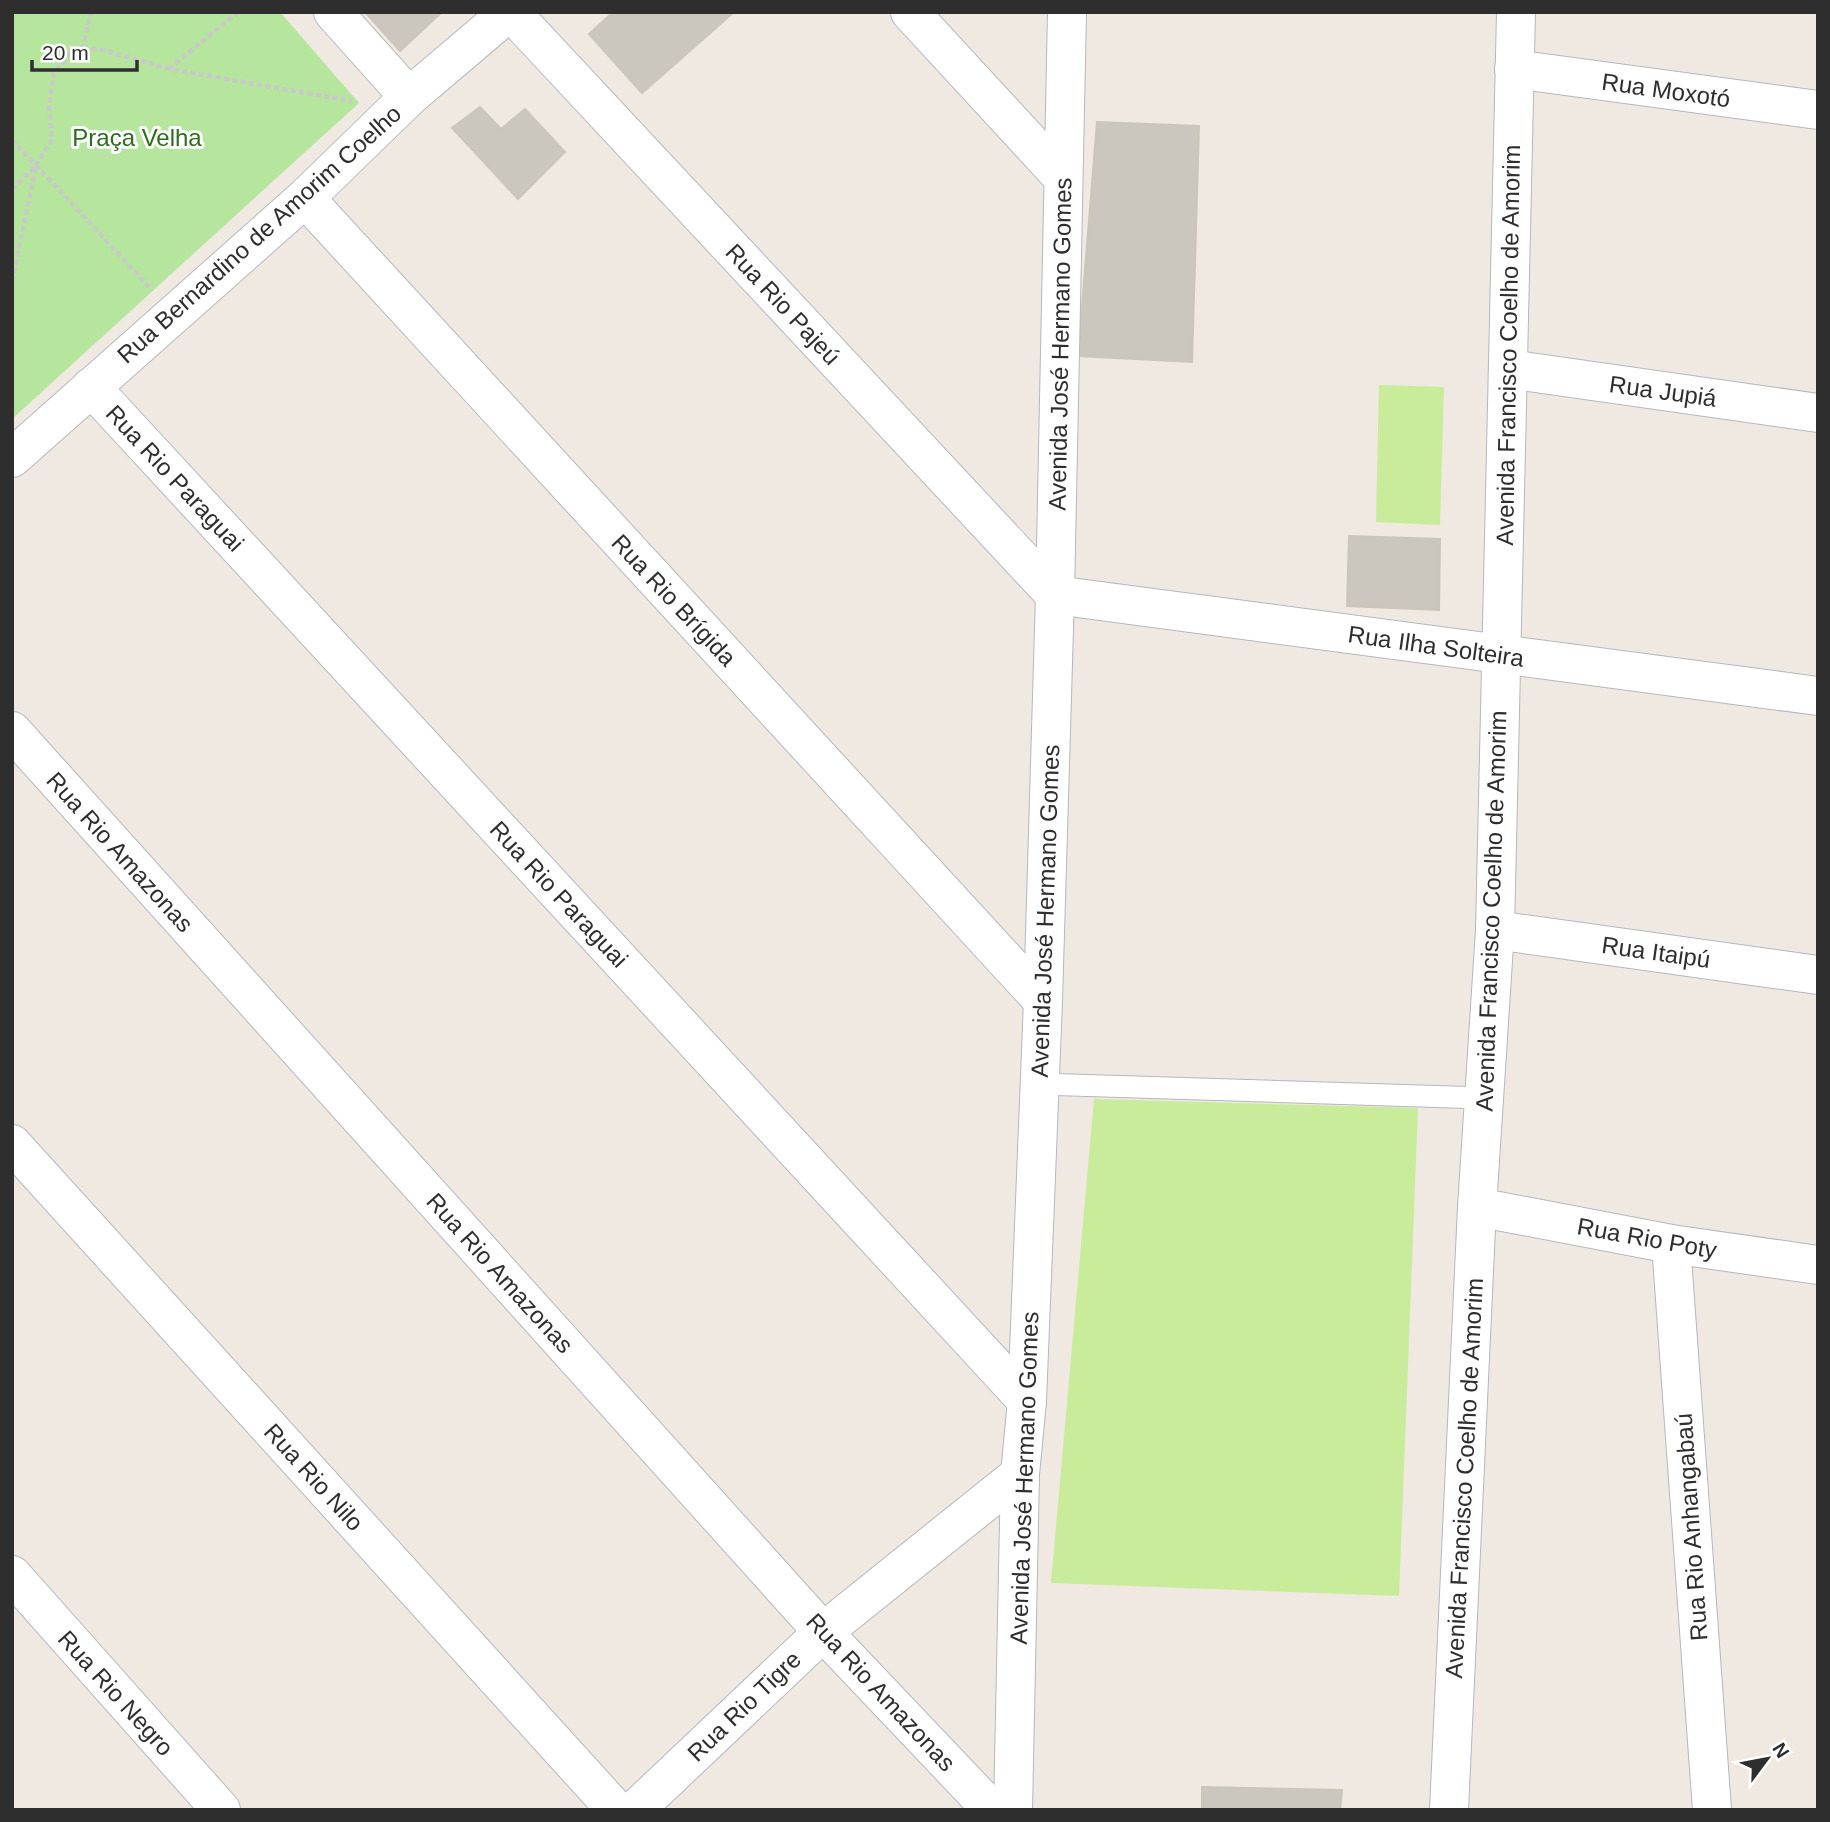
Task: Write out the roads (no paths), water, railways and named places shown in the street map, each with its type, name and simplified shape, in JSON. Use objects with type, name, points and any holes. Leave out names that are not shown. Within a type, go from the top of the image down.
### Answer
[{"type":"street","points":[[333,12],[409,97]]},
{"type":"street","name":"Rua Bernardino de Amorim Coelho","points":[[12,458],[305,198],[409,97],[510,12]]},
{"type":"street","name":"Rua Rio Pajeú","points":[[510,12],[1055,595]]},
{"type":"street","points":[[910,12],[1063,178]]},
{"type":"street","name":"Avenida José Hermano Gomes","points":[[1013,1810],[1020,1474],[1027,1402],[1043,1001],[1055,595],[1067,12]]},
{"type":"street","name":"Avenida Francisco Coelho de Amorim","points":[[1449,1810],[1477,1207],[1495,930],[1516,12]]},
{"type":"street","name":"Rua Moxotó","points":[[1514,69],[1818,110]]},
{"type":"street","name":"Rua Rio Brígida","points":[[305,198],[1043,1001]]},
{"type":"street","name":"Rua Jupiá","points":[[1508,369],[1818,413]]},
{"type":"street","name":"Rua Rio Paraguai","points":[[91,387],[1027,1402]]},
{"type":"street","name":"Rua Ilha Solteira","points":[[1055,595],[1818,696]]},
{"type":"street","name":"Rua Rio Amazonas","points":[[12,732],[823,1632],[992,1810]]},
{"type":"street","name":"Rua Itaipú","points":[[1495,930],[1818,975]]},
{"type":"street","name":"Rua Rio Nilo","points":[[12,1144],[616,1810]]},
{"type":"street","name":"Rua Rio Poty","points":[[1477,1207],[1671,1244],[1818,1265]]},
{"type":"street","name":"Rua Rio Anhangabaú","points":[[1671,1244],[1712,1810]]},
{"type":"street","name":"Rua Rio Tigre","points":[[635,1810],[823,1632],[1020,1474]]},
{"type":"street","name":"Rua Rio Negro","points":[[12,1575],[221,1810]]},
{"type":"lane","points":[[1040,1084],[1484,1098]]},
{"type":"park label","name":"Praça Velha","points":[[137,137]]}]
